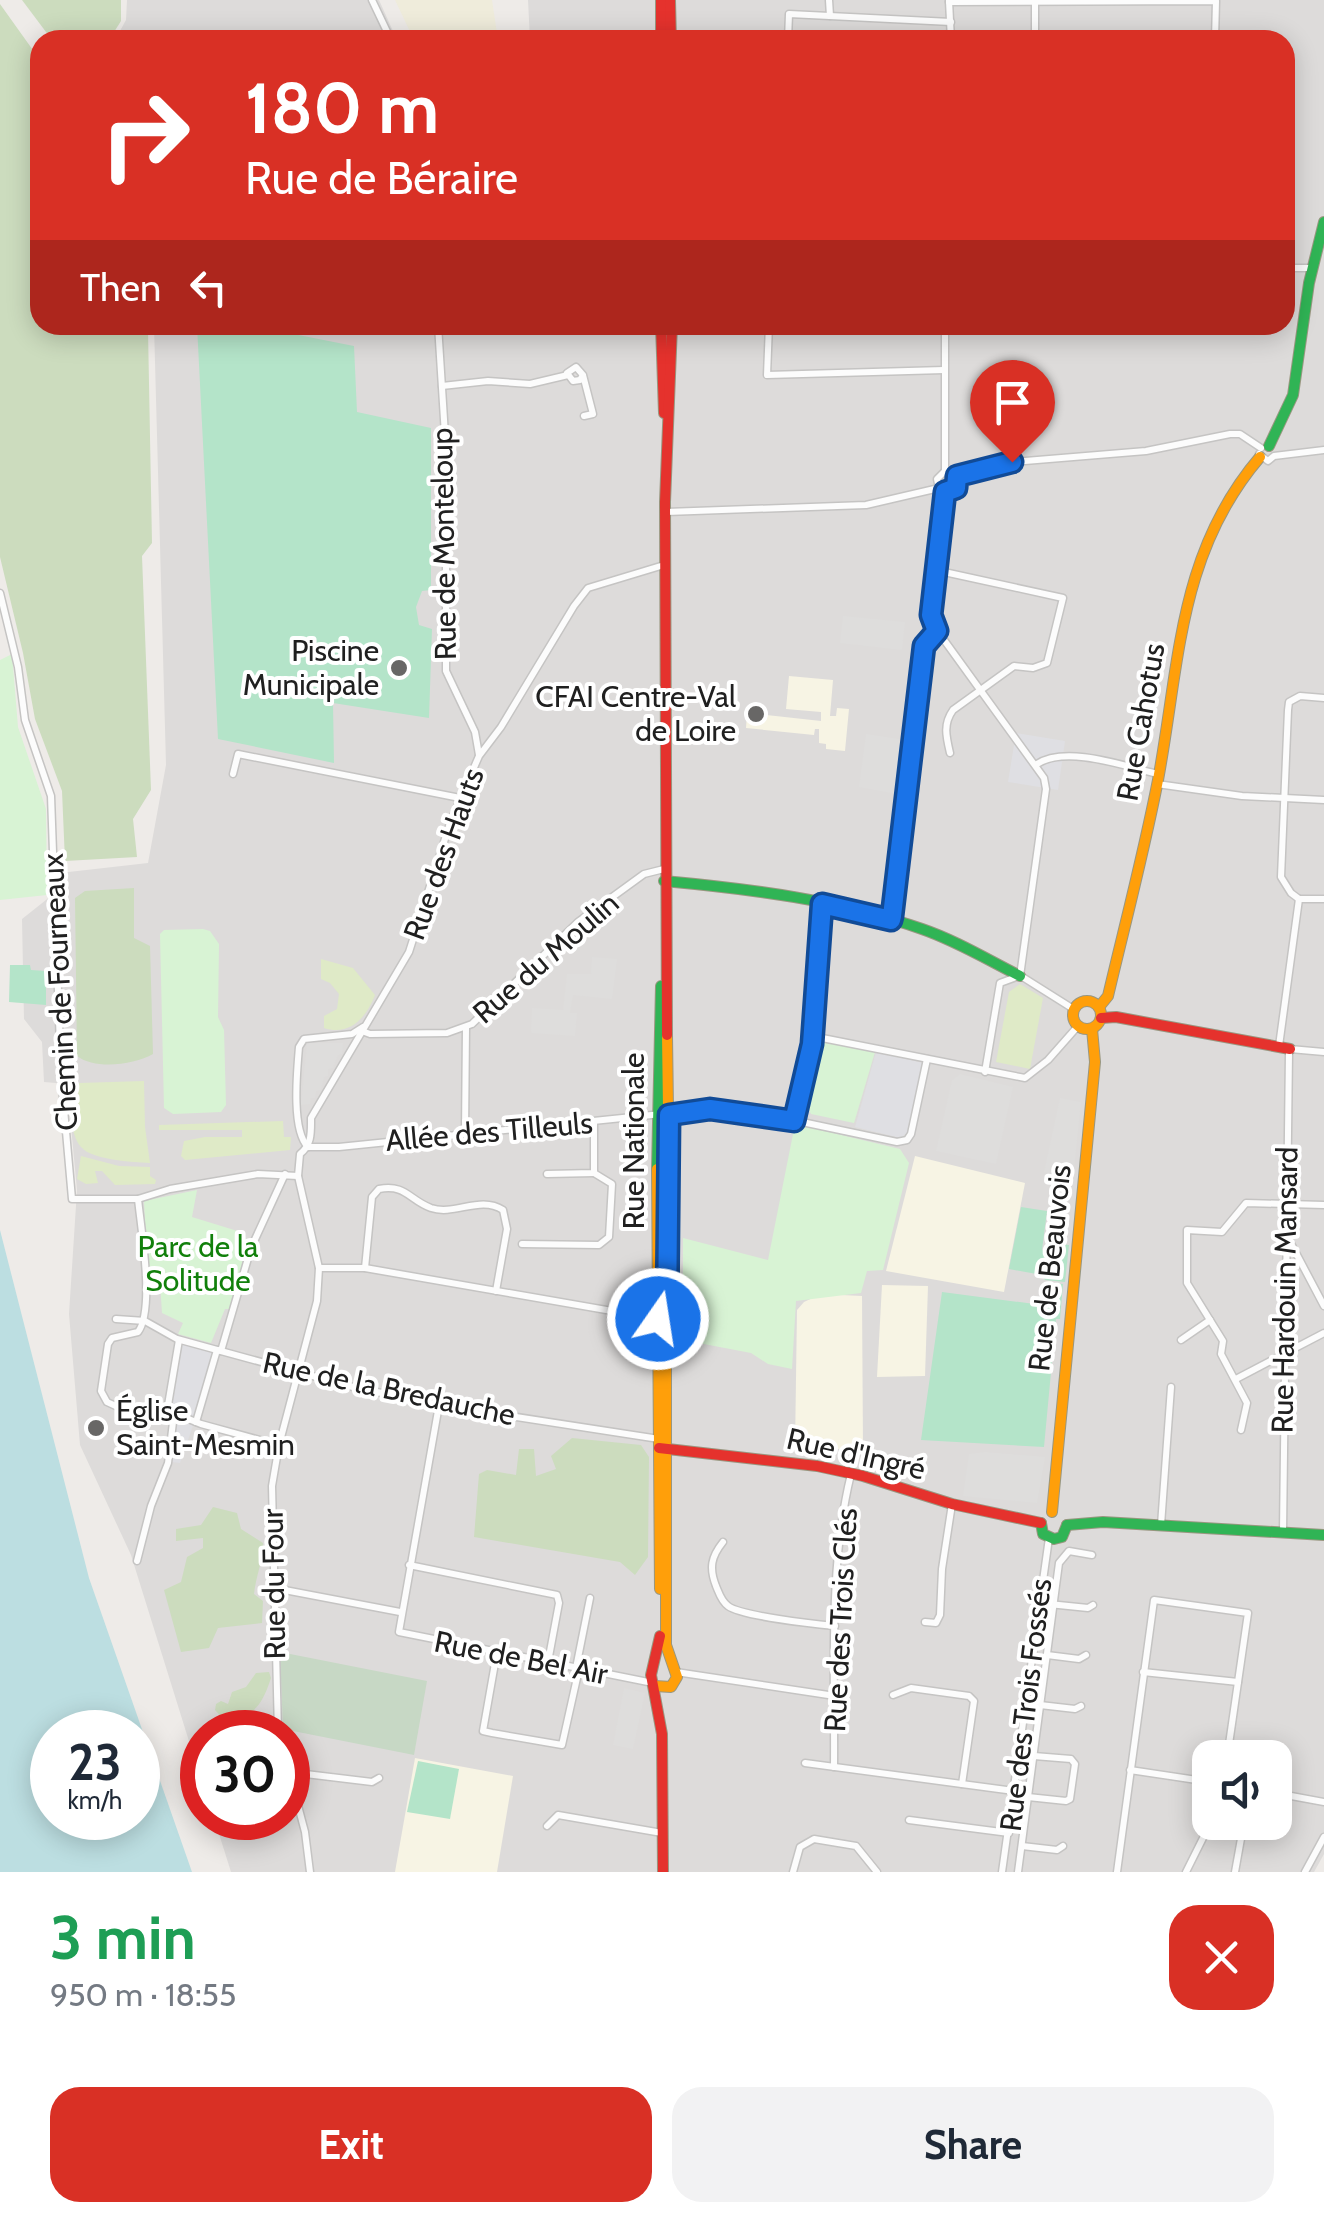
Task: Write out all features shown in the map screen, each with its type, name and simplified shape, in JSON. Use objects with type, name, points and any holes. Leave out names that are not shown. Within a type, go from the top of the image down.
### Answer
[{"type":"street","points":[[372,0],[386,30]]},
{"type":"street","points":[[661,0],[661,30]]},
{"type":"street","points":[[670,0],[671,30]]},
{"type":"street","points":[[830,0],[830,16]]},
{"type":"street","points":[[951,30],[950,1],[1216,1],[1215,30]]},
{"type":"street","points":[[1035,4],[1035,30]]},
{"type":"street","points":[[788,30],[789,14],[951,22]]},
{"type":"street","name":"Rue Cahotus","points":[[1100,1012],[1108,996],[1158,779],[1184,624],[1206,541],[1228,492],[1266,452],[1294,395],[1312,268],[1324,222]]},
{"type":"street","points":[[1295,268],[1312,268]]},
{"type":"street","name":"Rue de Monteloup","points":[[439,335],[447,518],[446,671],[475,732],[479,756]]},
{"type":"street","points":[[661,335],[666,464]]},
{"type":"street","points":[[666,464],[672,335]]},
{"type":"street","points":[[769,335],[767,375],[944,370]]},
{"type":"street","points":[[944,335],[946,471]]},
{"type":"street","points":[[442,386],[488,381],[530,384],[568,375],[573,382],[582,375],[593,414],[584,416]]},
{"type":"street","points":[[946,471],[957,476],[1012,462],[1146,450],[1230,434],[1240,434],[1266,452],[1287,457],[1324,450]]},
{"type":"street","name":"Rue Nationale","points":[[663,1444],[666,464]]},
{"type":"street","points":[[946,471],[937,478],[942,490],[931,615],[937,631],[1037,764],[1046,789],[1020,976]]},
{"type":"street","points":[[666,512],[866,505],[956,488],[957,476]]},
{"type":"street","name":"Rue des Hauts","points":[[308,1147],[311,1118],[409,952],[460,798],[479,756],[588,588],[666,564]]},
{"type":"street","points":[[936,570],[1062,598],[1047,663],[1034,668],[1014,666],[952,710],[945,733],[950,752]]},
{"type":"street","name":"Chemin de Fourneaux","points":[[0,593],[18,666],[25,720],[51,796],[60,1074],[72,1199],[138,1199]]},
{"type":"street","points":[[891,920],[924,646],[937,631]]},
{"type":"street","points":[[1324,698],[1300,696],[1289,702],[1281,877],[1298,898],[1324,898]]},
{"type":"street","points":[[232,774],[238,754],[460,798]]},
{"type":"street","points":[[1037,764],[1069,755],[1158,779],[1284,798],[1324,800]]},
{"type":"street","name":"Rue du Moulin","points":[[363,1029],[370,1034],[447,1033],[466,1027],[578,922],[644,874],[664,875]]},
{"type":"street","points":[[664,875],[891,920],[964,946],[1075,1010]]},
{"type":"street","name":"Rue Hardouin Mansard","points":[[1282,1532],[1284,1048],[1298,898]]},
{"type":"street","points":[[794,1121],[812,1036],[822,904]]},
{"type":"street","points":[[985,1072],[1000,982],[1020,976]]},
{"type":"street","points":[[1075,1010],[1088,1002],[1100,1012],[1116,1017],[1324,1052]]},
{"type":"street","points":[[1075,1010],[1078,1026]]},
{"type":"street","points":[[1078,1026],[1092,1028],[1100,1012]]},
{"type":"street","points":[[812,1036],[1020,1078],[1030,1076],[1078,1026]]},
{"type":"street","points":[[465,1133],[466,1027]]},
{"type":"street","name":"Rue de Beauvois","points":[[1052,1512],[1096,1062],[1092,1028]]},
{"type":"street","points":[[279,1445],[169,1412],[120,1408],[103,1398],[110,1340],[138,1332],[145,1320],[138,1199],[234,1179],[298,1176],[300,1154],[308,1147],[300,1137],[297,1123],[298,1047],[304,1039],[352,1034],[363,1029]]},
{"type":"street","points":[[340,1036],[349,1040],[352,1048]]},
{"type":"street","name":"Allée des Tilleuls","points":[[308,1147],[710,1109],[896,1142],[907,1140],[926,1059]]},
{"type":"street","points":[[594,1122],[594,1172]]},
{"type":"street","points":[[522,1244],[599,1245],[609,1237],[612,1184],[594,1172],[546,1174]]},
{"type":"street","points":[[196,1422],[250,1248],[285,1174]]},
{"type":"street","name":"Rue du Four","points":[[277,1710],[272,1486],[317,1301],[319,1268],[298,1176]]},
{"type":"street","points":[[365,1268],[372,1197],[379,1188],[396,1187],[433,1209],[491,1203],[503,1210],[507,1229],[496,1291]]},
{"type":"street","points":[[1241,1430],[1247,1403],[1221,1354],[1223,1340],[1187,1282],[1187,1230],[1222,1232],[1246,1204],[1324,1205]]},
{"type":"street","points":[[1286,1234],[1324,1306]]},
{"type":"street","points":[[319,1268],[365,1268],[663,1319]]},
{"type":"street","name":"Rue de la Bredauche","points":[[116,1319],[145,1320],[178,1340],[298,1374],[440,1405],[663,1444]]},
{"type":"street","points":[[1181,1340],[1210,1320]]},
{"type":"street","points":[[1236,1379],[1324,1333]]},
{"type":"street","points":[[137,1561],[151,1506],[168,1463],[169,1412],[178,1340]]},
{"type":"street","points":[[1161,1526],[1171,1386]]},
{"type":"street","name":"Rue de Bel Air","points":[[440,1405],[400,1612],[401,1634],[636,1679],[653,1678]]},
{"type":"street","points":[[662,1734],[674,1677],[666,1644],[663,1444]]},
{"type":"street","points":[[663,1444],[660,1644],[653,1678],[662,1734],[663,1872]]},
{"type":"street","name":"Rue d'Ingré","points":[[663,1444],[851,1474],[952,1504],[1040,1523]]},
{"type":"street","name":"Rue des Trois Clés","points":[[834,1767],[838,1571],[851,1474]]},
{"type":"street","points":[[925,1622],[936,1622],[940,1614],[952,1504]]},
{"type":"street","points":[[1052,1512],[1060,1514],[1068,1525],[1062,1537],[1049,1538],[1040,1523],[1052,1512]]},
{"type":"street","points":[[1068,1525],[1103,1522],[1324,1535]]},
{"type":"street","name":"Rue des Trois Fossés","points":[[1002,1872],[1049,1538]]},
{"type":"street","points":[[723,1542],[711,1570],[728,1606],[746,1614],[835,1626]]},
{"type":"street","points":[[1018,1872],[1059,1563],[1069,1551],[1092,1555]]},
{"type":"street","points":[[409,1564],[557,1594],[559,1604],[548,1662]]},
{"type":"street","points":[[274,1588],[400,1612]]},
{"type":"street","points":[[498,1652],[483,1731],[562,1745],[590,1598]]},
{"type":"street","points":[[1117,1872],[1154,1600],[1248,1613],[1230,1740]]},
{"type":"street","points":[[1039,1603],[1088,1608],[1093,1605]]},
{"type":"street","points":[[1047,1655],[1086,1655]]},
{"type":"street","points":[[653,1678],[663,1663],[674,1677]]},
{"type":"street","points":[[1142,1672],[1238,1682]]},
{"type":"street","points":[[653,1678],[663,1689],[674,1677],[692,1677],[835,1696]]},
{"type":"street","points":[[893,1695],[911,1688],[970,1696],[974,1701],[962,1784]]},
{"type":"street","points":[[1040,1706],[1081,1706]]},
{"type":"street","points":[[1028,1796],[1070,1799],[1075,1764],[1071,1760],[1034,1756]]},
{"type":"street","points":[[806,1763],[1014,1792]]},
{"type":"street","points":[[1130,1770],[1192,1779]]},
{"type":"street","points":[[310,1773],[372,1782],[379,1778]]},
{"type":"street","points":[[1292,1797],[1324,1802]]},
{"type":"street","points":[[547,1826],[558,1815],[662,1833]]},
{"type":"street","points":[[910,1820],[1009,1833]]},
{"type":"street","points":[[1305,1872],[1324,1837]]},
{"type":"street","points":[[794,1872],[800,1848],[814,1839],[856,1846],[877,1872]]},
{"type":"street","points":[[306,1840],[310,1872]]},
{"type":"street","points":[[1186,1872],[1203,1840]]},
{"type":"street","points":[[1235,1872],[1241,1840]]},
{"type":"street","points":[[1022,1846],[1057,1850],[1063,1846]]},
{"type":"shaded area","points":[[127,0],[379,0],[392,30],[120,30],[126,20]]},
{"type":"shaded area","points":[[395,0],[492,0],[496,30],[409,30]]},
{"type":"shaded area","points":[[528,0],[1324,0],[1324,1854],[1314,1872],[231,1872],[221,1840],[310,1840],[310,1710],[180,1712],[131,1555],[80,1445],[69,1314],[77,1190],[67,1084],[44,1082],[42,1042],[24,1019],[22,919],[51,896],[51,874],[148,863],[166,765],[154,335],[1295,335],[1295,30],[530,30]]},
{"type":"shaded area","points":[[843,616],[905,622],[902,650],[840,643]]},
{"type":"shaded area","name":"CFAI Centre-Val de Loire","points":[[789,676],[833,680],[830,716],[836,716],[837,708],[849,709],[845,751],[826,749],[826,744],[819,743],[819,729],[815,729],[814,735],[746,728],[747,713],[821,721],[821,712],[786,709]]},
{"type":"shaded area","points":[[1016,733],[1065,741],[1058,790],[1008,782]]},
{"type":"shaded area","points":[[866,734],[905,740],[897,794],[859,787]]},
{"type":"shaded area","points":[[592,957],[617,959],[612,999],[573,995],[570,1013],[577,1013],[575,1036],[531,1033],[532,1008],[563,1010],[567,974],[591,974]]},
{"type":"shaded area","points":[[307,1043],[343,1043],[342,1054],[328,1069],[321,1090],[316,1091],[310,1104],[301,1105]]},
{"type":"shaded area","points":[[876,1052],[923,1063],[910,1130],[901,1138],[855,1127]]},
{"type":"shaded area","points":[[960,1074],[1013,1087],[996,1164],[936,1151],[952,1080]]},
{"type":"shaded area","points":[[1060,1098],[1081,1102],[1073,1179],[1044,1172]]},
{"type":"shaded area","points":[[915,1156],[1025,1183],[1004,1292],[886,1271]]},
{"type":"shaded area","points":[[882,1285],[928,1286],[925,1376],[877,1377]]},
{"type":"shaded area","points":[[821,1294],[862,1296],[863,1450],[795,1447],[797,1310]]},
{"type":"shaded area","points":[[177,1339],[219,1351],[180,1463],[165,1461],[170,1444],[166,1410]]},
{"type":"shaded area","points":[[969,1454],[1045,1457],[1037,1503],[963,1496]]},
{"type":"shaded area","points":[[624,1688],[645,1693],[633,1749],[613,1745]]},
{"type":"shaded area","points":[[415,1758],[513,1776],[497,1872],[395,1872]]},
{"type":"green space","points":[[22,0],[121,0],[121,21],[115,30],[44,30]]},
{"type":"green space","points":[[0,4],[30,46],[30,335],[148,335],[152,543],[142,556],[151,790],[133,819],[137,857],[65,861],[62,791],[35,719],[0,557]]},
{"type":"green space","points":[[198,335],[298,335],[354,346],[357,412],[431,428],[431,590],[422,591],[416,607],[419,625],[432,629],[429,718],[333,703],[334,763],[218,739]]},
{"type":"green space","points":[[12,654],[18,727],[46,809],[47,895],[0,900],[0,660]]},
{"type":"green space","points":[[134,888],[134,938],[150,946],[153,1054],[125,1063],[94,1063],[77,1056],[75,898],[85,891]]},
{"type":"green space","points":[[164,930],[210,931],[219,944],[218,1017],[224,1030],[226,1105],[221,1112],[173,1114],[164,1108],[160,934]]},
{"type":"green space","points":[[321,959],[353,968],[375,995],[356,1024],[341,1030],[324,1028],[324,1016],[337,1009],[339,994],[321,979]]},
{"type":"green space","points":[[10,965],[30,965],[31,970],[46,971],[46,1005],[9,1002]]},
{"type":"green space","points":[[1020,984],[1043,998],[1030,1069],[996,1062],[1009,992]]},
{"type":"green space","points":[[822,1041],[875,1052],[854,1123],[811,1114],[808,1108]]},
{"type":"green space","points":[[144,1081],[150,1163],[103,1158],[81,1147],[73,1128],[69,1092],[79,1091],[79,1083]]},
{"type":"green space","points":[[283,1121],[284,1137],[291,1137],[290,1150],[185,1160],[181,1156],[184,1141],[242,1137],[242,1130],[159,1130],[159,1125]]},
{"type":"green space","points":[[795,1124],[900,1149],[909,1163],[883,1270],[867,1271],[861,1293],[796,1301],[792,1369],[768,1364],[751,1353],[683,1340],[683,1238],[768,1260]]},
{"type":"green space","points":[[81,1156],[119,1166],[150,1167],[155,1184],[115,1185],[102,1171],[95,1171],[98,1183],[86,1184],[77,1179]]},
{"type":"green space","name":"Parc de la Solitude","points":[[197,1190],[192,1217],[244,1233],[247,1242],[232,1309],[225,1309],[211,1343],[178,1334],[183,1323],[162,1313],[160,1283],[148,1280],[144,1201]]},
{"type":"green space","points":[[1021,1207],[1047,1211],[1042,1250],[1056,1251],[1057,1244],[1069,1245],[1065,1282],[1009,1269]]},
{"type":"green space","points":[[1044,1283],[1063,1284],[1044,1447],[921,1440],[942,1292],[1042,1305]]},
{"type":"green space","points":[[572,1438],[641,1445],[649,1457],[648,1557],[635,1575],[620,1562],[474,1537],[479,1474],[487,1470],[516,1475],[519,1449],[534,1449],[536,1476],[556,1469],[551,1456]]},
{"type":"green space","points":[[213,1507],[237,1513],[241,1529],[263,1543],[254,1594],[263,1601],[262,1623],[218,1628],[209,1648],[181,1652],[164,1590],[181,1582],[187,1557],[203,1548],[203,1538],[176,1541],[176,1529],[201,1525]]},
{"type":"green space","points":[[280,1652],[427,1681],[414,1755],[310,1734],[310,1710],[282,1710]]},
{"type":"green space","points":[[269,1672],[271,1678],[254,1710],[215,1710],[221,1701],[228,1704],[232,1692],[246,1687],[256,1673]]},
{"type":"green space","points":[[418,1761],[459,1769],[450,1819],[407,1812]]},
{"type":"water","points":[[0,1230],[89,1578],[135,1710],[30,1710],[30,1840],[160,1840],[160,1781],[192,1872],[0,1872]]},
{"type":"traffic: fast","points":[[1269,446],[1293,395],[1309,283],[1324,222]]},
{"type":"traffic: fast","points":[[664,881],[762,892],[859,910],[935,934],[1020,976]]},
{"type":"traffic: fast","points":[[657,1169],[661,986]]},
{"type":"traffic: fast","points":[[1067,1525],[1103,1522],[1324,1535]]},
{"type":"traffic: fast","points":[[1041,1523],[1043,1534],[1054,1539],[1062,1537],[1067,1525]]},
{"type":"traffic: slow","points":[[1099,1007],[1108,996],[1147,834],[1178,651],[1197,570],[1233,494],[1260,457]]},
{"type":"traffic: slow","points":[[1087,1001],[1097,1005],[1101,1015],[1097,1025],[1087,1029],[1077,1025],[1073,1015],[1077,1005],[1087,1001]]},
{"type":"traffic: slow","points":[[1052,1512],[1095,1062],[1092,1029]]},
{"type":"traffic: slow","points":[[655,1686],[671,1687],[677,1677],[666,1645],[667,1035]]},
{"type":"traffic: slow","points":[[657,1169],[660,1589]]},
{"type":"traffic: jam","points":[[661,0],[661,30]]},
{"type":"traffic: jam","points":[[670,0],[671,30]]},
{"type":"traffic: jam","points":[[661,335],[664,413]]},
{"type":"traffic: jam","points":[[667,1035],[665,502],[672,335]]},
{"type":"traffic: jam","points":[[1101,1018],[1116,1017],[1290,1049]]},
{"type":"traffic: jam","points":[[659,1448],[817,1466],[952,1504],[1041,1523]]},
{"type":"traffic: jam","points":[[660,1636],[651,1675],[662,1734],[663,1872]]},
{"type":"place","name":"Piscine Municipale","points":[[399,668]]},
{"type":"place","name":"CFAI Centre-Val de Loire","points":[[756,714]]},
{"type":"place","name":"Église Saint-Mesmin","points":[[96,1428]]},
{"type":"route","points":[[658,1319],[667,1319],[669,1115],[710,1109],[794,1121],[812,1044],[822,904],[891,920],[892,916],[924,646],[937,631],[931,615],[945,492],[956,488],[957,476],[1012,462]]}]
